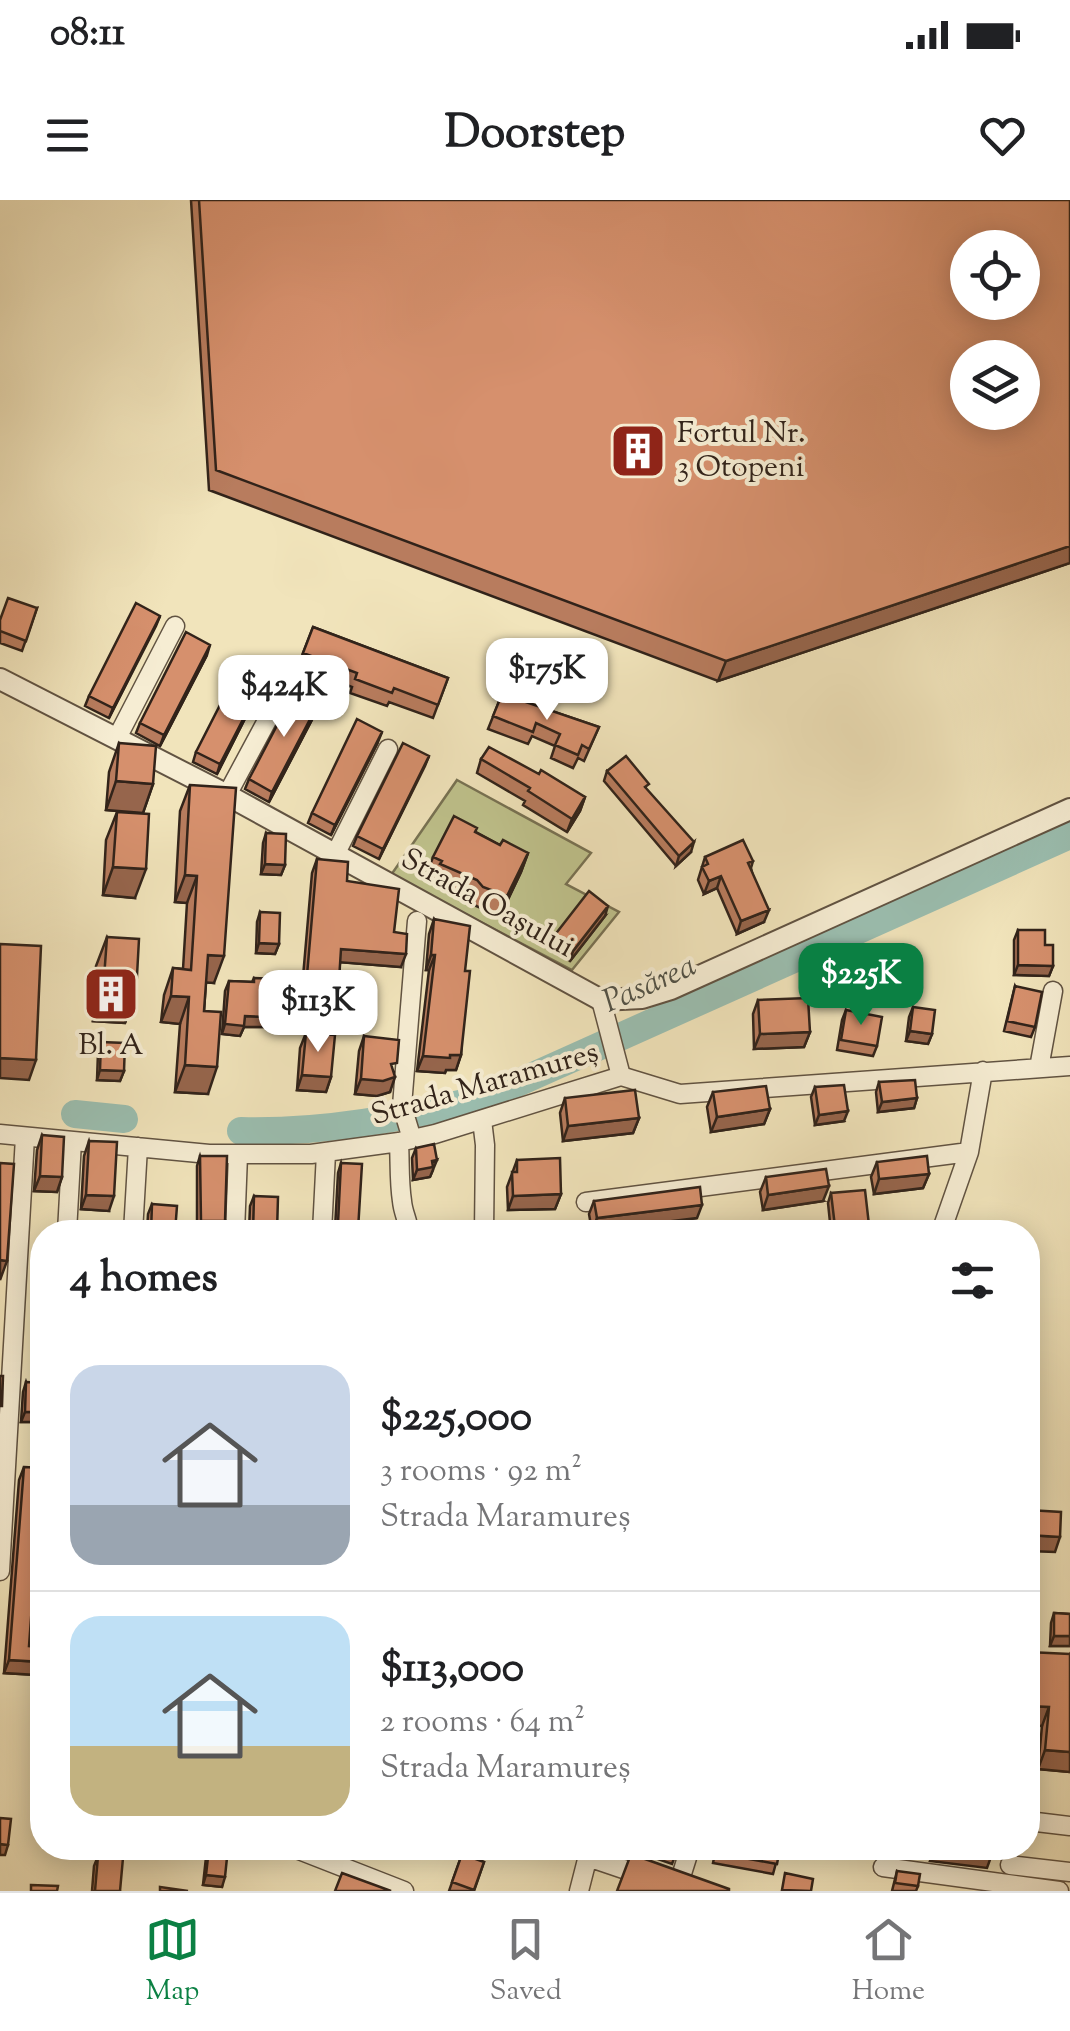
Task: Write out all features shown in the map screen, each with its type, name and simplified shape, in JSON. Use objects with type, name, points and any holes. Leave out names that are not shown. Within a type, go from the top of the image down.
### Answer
[{"type":"street","points":[[117,738],[174,626]]},
{"type":"street","name":"Strada Oașului","points":[[0,679],[226,795],[601,1000]]},
{"type":"street","points":[[226,795],[284,687]]},
{"type":"street","points":[[335,855],[388,749]]},
{"type":"street","points":[[621,1076],[601,1000],[642,998],[671,990],[1070,808]]},
{"type":"street","points":[[408,1220],[401,1196],[406,1141],[402,1106],[417,921]]},
{"type":"street","points":[[1039,1068],[1053,991]]},
{"type":"street","name":"Strada Maramureș","points":[[0,1134],[238,1156],[326,1153],[406,1141],[621,1076],[680,1094],[1070,1066]]},
{"type":"street","points":[[945,1220],[969,1152],[984,1071]]},
{"type":"street","points":[[482,1120],[484,1220]]},
{"type":"street","points":[[0,1571],[26,1137]]},
{"type":"street","points":[[67,1220],[72,1141]]},
{"type":"street","points":[[134,1220],[138,1147]]},
{"type":"street","points":[[586,1202],[969,1152]]},
{"type":"street","points":[[323,1220],[326,1153]]},
{"type":"street","points":[[235,1220],[238,1156]]},
{"type":"street","points":[[1040,1822],[1070,1826]]},
{"type":"street","points":[[325,1860],[404,1891]]},
{"type":"street","points":[[580,1891],[587,1860]]},
{"type":"street","points":[[609,1860],[675,1886],[686,1860]]},
{"type":"street","points":[[1010,1865],[1070,1872]]},
{"type":"street","points":[[883,1868],[1059,1891]]},
{"type":"green space","points":[[457,780],[591,853],[566,884],[619,912],[572,970],[391,875]]},
{"type":"building","name":"Fortul Nr. 3 Otopeni","points":[[199,200],[1070,200],[1070,546],[726,661],[216,470]]},
{"type":"building","points":[[8,598],[37,608],[26,641],[0,631]]},
{"type":"building","points":[[136,603],[160,616],[113,708],[89,696]]},
{"type":"building","points":[[313,627],[448,678],[438,705],[394,688],[392,693],[355,679],[357,673],[303,653]]},
{"type":"building","points":[[186,632],[210,645],[164,735],[140,723]]},
{"type":"building","points":[[243,660],[267,673],[220,764],[196,752]]},
{"type":"building","points":[[296,689],[319,702],[272,792],[249,779]]},
{"type":"building","points":[[502,694],[599,727],[589,749],[582,745],[578,755],[555,745],[560,734],[536,723],[533,732],[493,716]]},
{"type":"building","points":[[357,719],[382,732],[335,825],[312,813]]},
{"type":"building","points":[[119,743],[156,746],[153,784],[116,781]]},
{"type":"building","points":[[403,743],[429,756],[383,849],[357,836]]},
{"type":"building","points":[[489,747],[539,774],[541,770],[585,797],[572,819],[481,759]]},
{"type":"building","points":[[626,756],[649,784],[645,787],[694,842],[679,856],[607,771]]},
{"type":"building","points":[[190,785],[236,788],[224,956],[208,955],[204,1011],[221,1012],[217,1067],[185,1065],[189,997],[171,996],[173,968],[191,970],[197,876],[185,875]]},
{"type":"building","points":[[117,812],[149,814],[146,869],[113,867]]},
{"type":"building","points":[[454,816],[500,845],[503,840],[528,853],[507,896],[483,887],[433,857]]},
{"type":"building","points":[[266,833],[286,834],[285,865],[265,864]]},
{"type":"building","points":[[743,840],[753,861],[748,863],[769,910],[741,921],[721,876],[709,881],[702,867],[708,864],[705,857]]},
{"type":"building","points":[[317,859],[348,862],[347,881],[399,889],[394,932],[407,934],[406,954],[341,949],[337,1012],[304,1010]]},
{"type":"building","points":[[589,891],[608,906],[573,951],[554,936]]},
{"type":"building","points":[[260,912],[280,913],[279,944],[259,943]]},
{"type":"building","points":[[434,919],[470,926],[465,971],[470,971],[461,1055],[450,1058],[423,1056],[435,955],[431,955]]},
{"type":"building","points":[[1018,930],[1045,930],[1045,945],[1053,945],[1053,966],[1018,965]]},
{"type":"building","points":[[107,937],[139,939],[136,994],[103,992]]},
{"type":"building","points":[[0,944],[41,946],[36,1060],[0,1058]]},
{"type":"building","points":[[254,978],[277,979],[276,1002],[268,1001],[267,1017],[245,1016],[244,1026],[225,1024],[229,981],[254,982]]},
{"type":"building","points":[[1015,986],[1042,992],[1035,1027],[1007,1021]]},
{"type":"building","points":[[808,998],[810,1032],[760,1034],[758,1000]]},
{"type":"building","points":[[913,1007],[935,1010],[932,1034],[910,1031]]},
{"type":"building","points":[[846,1010],[882,1017],[877,1046],[841,1040]]},
{"type":"building","points":[[306,1033],[335,1035],[331,1077],[302,1075]]},
{"type":"building","points":[[364,1036],[399,1040],[397,1063],[391,1064],[395,1077],[383,1081],[361,1079]]},
{"type":"building","points":[[101,1042],[125,1043],[124,1071],[100,1070]]},
{"type":"building","points":[[915,1080],[917,1098],[882,1102],[879,1082]]},
{"type":"building","points":[[844,1085],[848,1111],[819,1115],[815,1087]]},
{"type":"building","points":[[766,1086],[770,1109],[717,1117],[713,1092]]},
{"type":"building","points":[[635,1090],[639,1118],[568,1126],[565,1098]]},
{"type":"building","points":[[42,1135],[64,1137],[62,1177],[40,1176]]},
{"type":"building","points":[[89,1141],[117,1142],[114,1196],[86,1195]]},
{"type":"building","points":[[434,1144],[437,1160],[432,1161],[433,1167],[417,1170],[416,1148]]},
{"type":"building","points":[[200,1156],[227,1156],[225,1220],[201,1220]]},
{"type":"building","points":[[927,1156],[929,1174],[879,1179],[877,1162]]},
{"type":"building","points":[[560,1158],[561,1194],[513,1196],[512,1172],[517,1172],[517,1160]]},
{"type":"building","points":[[0,1163],[14,1164],[7,1261],[0,1260]]},
{"type":"building","points":[[341,1163],[362,1164],[359,1220],[338,1220]]},
{"type":"building","points":[[826,1169],[829,1186],[768,1195],[766,1177]]},
{"type":"building","points":[[700,1187],[702,1205],[597,1218],[594,1201]]},
{"type":"building","points":[[865,1190],[868,1220],[834,1220],[831,1193]]},
{"type":"building","points":[[254,1196],[278,1197],[277,1220],[253,1220]]},
{"type":"building","points":[[152,1204],[177,1206],[176,1220],[151,1220]]},
{"type":"building","points":[[3,1376],[2,1406],[0,1406]]},
{"type":"building","points":[[26,1382],[30,1382],[30,1412],[25,1412]]},
{"type":"building","points":[[24,1467],[30,1467],[30,1661],[9,1660]]},
{"type":"building","points":[[1040,1511],[1061,1512],[1060,1537],[1040,1536]]},
{"type":"building","points":[[1054,1613],[1070,1614],[1070,1636],[1054,1636]]},
{"type":"building","points":[[1040,1653],[1070,1654],[1070,1752],[1045,1750],[1049,1707],[1040,1707]]},
{"type":"building","points":[[0,1818],[11,1819],[8,1845],[0,1844]]},
{"type":"building","points":[[98,1860],[123,1860],[120,1891],[95,1891]]},
{"type":"building","points":[[208,1860],[227,1860],[225,1877],[206,1875]]},
{"type":"building","points":[[460,1860],[484,1862],[474,1890],[452,1882]]},
{"type":"building","points":[[629,1860],[648,1860],[729,1889],[729,1891],[617,1891]]},
{"type":"building","points":[[897,1871],[920,1874],[918,1886],[895,1883]]},
{"type":"building","points":[[342,1873],[391,1891],[335,1891]]},
{"type":"building","points":[[785,1873],[813,1879],[811,1891],[782,1890]]},
{"type":"building","points":[[31,1885],[58,1886],[57,1891],[31,1891]]},
{"type":"waterway","name":"Pasărea","points":[[241,1131],[364,1123],[484,1098],[1070,835]]},
{"type":"waterway","name":"Pasărea","points":[[75,1114],[124,1119]]},
{"type":"place","name":"Fortul Nr. 3 Otopeni","points":[[638,451]]},
{"type":"place","name":"Bl. A","points":[[111,994]]}]
